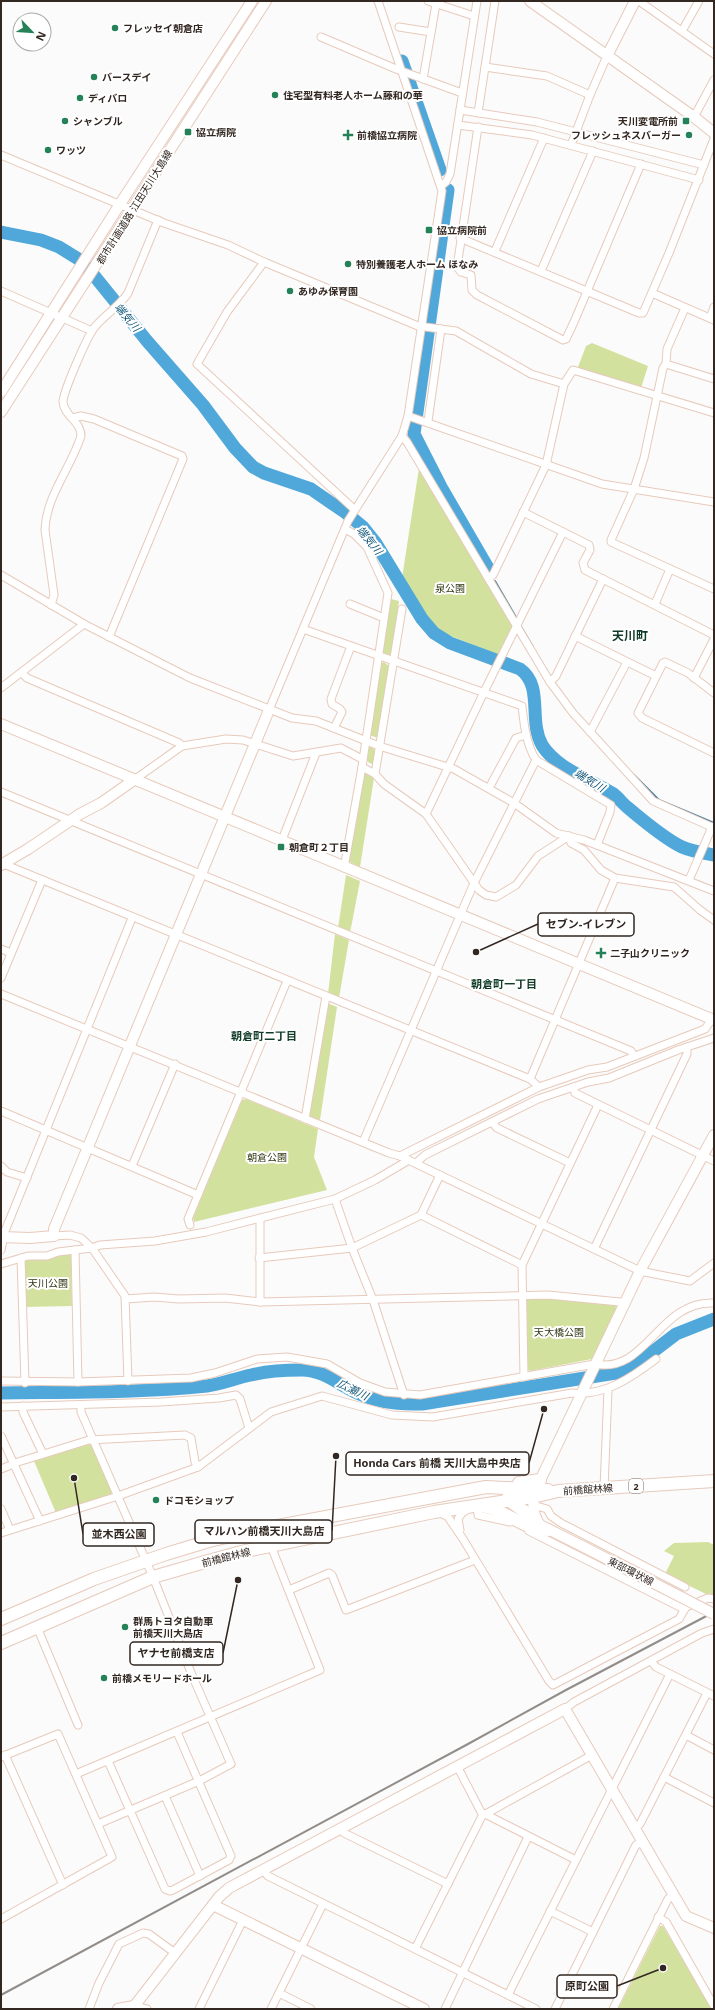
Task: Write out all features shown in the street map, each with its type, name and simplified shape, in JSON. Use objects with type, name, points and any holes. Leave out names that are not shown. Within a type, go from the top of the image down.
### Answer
[{"type":"main road","name":"前橋館林線","points":[[1,1643],[153,1577],[222,1557],[434,1512],[509,1500],[535,1493],[714,1481]]},
{"type":"main road","name":"前橋館林線","points":[[1,1619],[94,1579],[146,1560],[209,1541],[262,1529],[434,1498],[486,1487],[535,1493]]},
{"type":"main road","points":[[434,1498],[488,1492],[509,1500],[535,1519]]},
{"type":"main road","points":[[476,1506],[492,1508],[532,1528],[548,1530]]},
{"type":"street","name":"都市計画道路 江田天川大島線","points":[[1,392],[120,204],[252,1]]},
{"type":"street","name":"都市計画道路 江田天川大島線","points":[[1,412],[266,1]]},
{"type":"street","points":[[54,1236],[54,1229],[87,1148],[348,521],[414,417],[442,196],[441,186],[404,72],[378,1]]},
{"type":"street","points":[[428,1],[474,16]]},
{"type":"street","points":[[441,186],[446,182],[450,174],[477,1]]},
{"type":"street","points":[[478,113],[495,1]]},
{"type":"street","points":[[530,1],[694,117],[714,133]]},
{"type":"street","points":[[571,145],[607,56],[635,1]]},
{"type":"street","points":[[639,1],[714,54]]},
{"type":"street","points":[[682,31],[698,1]]},
{"type":"street","points":[[423,79],[436,4]]},
{"type":"street","points":[[399,27],[431,32]]},
{"type":"street","points":[[321,37],[404,72],[462,93]]},
{"type":"street","points":[[485,67],[546,76],[590,95]]},
{"type":"street","points":[[694,117],[714,80]]},
{"type":"street","points":[[460,110],[537,122],[704,165]]},
{"type":"street","points":[[458,125],[544,138],[699,180]]},
{"type":"street","points":[[478,127],[460,238],[457,266],[461,272],[471,275],[472,290],[474,293],[563,340],[566,339],[641,164]]},
{"type":"street","points":[[495,251],[544,138]]},
{"type":"street","points":[[460,238],[495,251],[641,314],[644,311],[652,293],[699,180],[714,139]]},
{"type":"street","points":[[541,271],[593,151]]},
{"type":"street","points":[[1,155],[158,220],[228,245],[264,262],[426,327],[456,331],[538,377],[564,384]]},
{"type":"street","points":[[51,605],[54,595],[45,527],[50,504],[81,436],[79,426],[65,408],[64,394],[92,331],[122,303],[133,285],[158,220]]},
{"type":"street","points":[[264,262],[227,312],[197,364],[353,511]]},
{"type":"street","points":[[1,291],[92,331]]},
{"type":"street","points":[[652,293],[712,319],[714,307]]},
{"type":"street","points":[[685,308],[667,349],[666,364],[663,368],[644,458],[634,489],[611,542],[714,589]]},
{"type":"street","points":[[428,421],[441,329]]},
{"type":"street","points":[[666,364],[714,379]]},
{"type":"street","points":[[489,577],[493,574],[546,465],[564,384],[573,370],[714,413]]},
{"type":"street","points":[[72,418],[81,416],[94,419],[182,456],[183,459],[109,637]]},
{"type":"street","points":[[414,417],[602,484],[714,502]]},
{"type":"street","points":[[402,436],[489,577],[550,682],[566,704],[653,801],[713,828],[689,880]]},
{"type":"street","points":[[523,512],[589,545],[590,547],[583,567],[603,579],[714,635]]},
{"type":"street","points":[[344,868],[362,767],[388,589],[367,547],[354,534],[345,529]]},
{"type":"street","points":[[426,814],[563,532]]},
{"type":"street","points":[[655,604],[670,569]]},
{"type":"street","points":[[1,575],[84,624],[190,678],[292,718],[316,721],[379,746],[458,770],[514,803],[556,833],[597,845],[714,891]]},
{"type":"street","points":[[550,682],[556,676],[603,579]]},
{"type":"street","points":[[350,604],[384,618]]},
{"type":"street","points":[[376,774],[379,746],[395,661],[402,609]]},
{"type":"street","points":[[1,688],[84,624]]},
{"type":"street","points":[[303,629],[522,706],[530,751],[536,760],[611,805],[610,812],[597,845]]},
{"type":"street","points":[[575,636],[656,676]]},
{"type":"street","points":[[694,678],[714,639]]},
{"type":"street","points":[[334,728],[342,712],[332,704],[331,699],[351,646]]},
{"type":"street","points":[[590,732],[627,662]]},
{"type":"street","points":[[714,693],[694,678],[666,662],[662,665],[639,711],[639,715],[714,753]]},
{"type":"street","points":[[22,673],[27,678],[179,743],[182,746]]},
{"type":"street","points":[[1,724],[282,840],[344,868],[713,1020],[705,1029],[607,1067],[588,1070],[539,1087],[400,1156]]},
{"type":"street","points":[[489,788],[516,738],[526,735]]},
{"type":"street","points":[[2,864],[101,803],[182,746],[237,739],[293,756],[341,748],[362,759]]},
{"type":"street","points":[[282,840],[316,753]]},
{"type":"street","points":[[363,1142],[474,883],[536,760]]},
{"type":"street","points":[[362,767],[376,774],[384,784],[426,814],[474,883],[486,895],[498,897],[516,885],[538,856],[569,836]]},
{"type":"street","points":[[1,792],[631,1052],[634,1056]]},
{"type":"street","points":[[569,836],[570,842],[586,852],[604,872],[615,878],[671,886],[714,920]]},
{"type":"street","points":[[577,847],[576,842],[580,839]]},
{"type":"street","points":[[2,864],[530,1079],[539,1087]]},
{"type":"street","points":[[530,1079],[580,964],[615,878]]},
{"type":"street","points":[[1,978],[42,880]]},
{"type":"street","points":[[1,1250],[2,1237],[132,918]]},
{"type":"street","points":[[1,949],[11,953]]},
{"type":"street","points":[[190,1225],[188,1219],[287,981]]},
{"type":"street","points":[[1,994],[175,1064],[241,1093],[412,1161],[640,1271],[690,1281],[714,1263]]},
{"type":"street","points":[[306,1119],[326,996]]},
{"type":"street","points":[[1,1264],[33,1255],[47,1256],[61,1251],[92,1248],[100,1245],[155,1241],[206,1232],[335,1199],[538,1099],[588,1082],[608,1078],[714,1038]]},
{"type":"street","points":[[594,1249],[687,1054],[687,1047]]},
{"type":"street","points":[[132,1166],[175,1064]]},
{"type":"street","points":[[573,1087],[575,1093],[714,1161]]},
{"type":"street","points":[[524,1377],[522,1265],[598,1105]]},
{"type":"street","points":[[1,1111],[198,1195]]},
{"type":"street","points":[[492,1122],[497,1128],[570,1163]]},
{"type":"street","points":[[535,1519],[535,1493],[582,1391],[640,1271],[714,1135]]},
{"type":"street","points":[[1,1166],[7,1172],[27,1178]]},
{"type":"street","points":[[260,1258],[352,1248],[421,1215],[440,1174]]},
{"type":"street","points":[[335,1199],[352,1248],[373,1300],[404,1395]]},
{"type":"street","points":[[421,1215],[522,1265]]},
{"type":"street","points":[[260,1218],[260,1302]]},
{"type":"street","points":[[2,1237],[30,1238],[76,1236],[92,1248],[126,1299],[128,1381]]},
{"type":"street","points":[[75,1250],[78,1382]]},
{"type":"street","points":[[21,1258],[25,1383]]},
{"type":"street","points":[[126,1299],[154,1297],[179,1299],[225,1298],[260,1302],[548,1295],[620,1302],[624,1304]]},
{"type":"street","points":[[1,1381],[25,1383],[128,1381],[198,1377],[215,1374],[257,1360],[287,1357],[320,1362],[376,1389],[404,1395],[430,1394],[524,1377],[606,1366],[621,1362],[641,1349],[665,1323],[689,1306],[699,1303],[714,1303]]},
{"type":"street","points":[[1,1533],[118,1496],[198,1466],[274,1410],[322,1396],[392,1415],[433,1417],[582,1391],[608,1390],[636,1375],[656,1359]]},
{"type":"street","points":[[604,1488],[608,1390]]},
{"type":"street","points":[[1,1406],[81,1405],[190,1400],[236,1395],[240,1399],[246,1423],[249,1428]]},
{"type":"street","points":[[81,1405],[81,1412],[146,1560],[192,1675],[212,1717],[231,1764],[199,1781],[98,1824]]},
{"type":"street","points":[[23,1406],[23,1412],[43,1454]]},
{"type":"street","points":[[1,1469],[43,1454],[93,1439],[188,1435],[191,1438],[195,1462],[198,1466]]},
{"type":"street","points":[[1,1436],[40,1521]]},
{"type":"street","points":[[535,1493],[551,1516],[561,1523],[685,1587]]},
{"type":"street","points":[[463,1539],[458,1519],[462,1513],[476,1506],[478,1515],[506,1520],[684,1609]]},
{"type":"street","points":[[1,1509],[10,1530]]},
{"type":"street","points":[[434,1512],[440,1512],[446,1515],[463,1539],[548,1681],[553,1685],[679,1619],[686,1607],[708,1598],[714,1599]]},
{"type":"street","name":"東部環状線","points":[[535,1519],[540,1525],[548,1530],[714,1614]]},
{"type":"street","points":[[76,1774],[320,1670],[271,1546]]},
{"type":"street","points":[[289,1590],[329,1573],[332,1575],[346,1610],[475,1560]]},
{"type":"street","points":[[37,1627],[78,1725]]},
{"type":"street","points":[[133,2008],[212,1905],[229,1888],[565,1709],[574,1702],[702,1633],[714,1629]]},
{"type":"street","points":[[634,1828],[640,1824],[686,1735],[711,1694],[656,1667],[651,1661]]},
{"type":"street","points":[[508,1995],[670,1674]]},
{"type":"street","points":[[565,1709],[687,1917],[714,1928]]},
{"type":"street","points":[[108,1761],[165,1889],[170,1891],[229,1860],[231,1856],[177,1732]]},
{"type":"street","points":[[1,1919],[63,1885],[112,1857],[58,1734],[3,1756],[63,1885]]},
{"type":"street","points":[[686,1735],[714,1750]]},
{"type":"street","points":[[415,1949],[480,1818],[484,1814],[592,1755]]},
{"type":"street","points":[[457,1766],[479,1809],[484,1814],[576,1860]]},
{"type":"street","points":[[664,1777],[714,1803]]},
{"type":"street","points":[[165,1796],[200,1876]]},
{"type":"street","points":[[340,1828],[344,1833],[448,1884]]},
{"type":"street","points":[[445,2009],[461,1972],[528,1837]]},
{"type":"street","points":[[555,2009],[636,1845],[642,1842]]},
{"type":"street","points":[[263,1870],[268,1876],[536,2009]]},
{"type":"street","points":[[613,2009],[668,1899],[673,1895]]},
{"type":"street","points":[[271,2009],[323,1904]]},
{"type":"street","points":[[212,1905],[424,2009]]},
{"type":"street","points":[[550,1911],[593,1932]]},
{"type":"street","points":[[658,1918],[666,1922],[714,2006]]},
{"type":"street","points":[[199,2009],[243,1920]]},
{"type":"street","points":[[88,2009],[119,1944],[143,1933],[149,1934],[175,1953]]},
{"type":"street","points":[[279,1993],[311,2009]]},
{"type":"street","points":[[118,2009],[147,2009]]},
{"type":"green space","points":[[592,343],[648,366],[641,388],[581,370],[578,367],[586,346]]},
{"type":"green space","name":"泉公園","points":[[419,468],[514,625],[499,655],[443,633],[431,623],[402,578]]},
{"type":"green space","points":[[391,599],[399,601],[391,654],[388,655],[384,654],[382,650]]},
{"type":"green space","points":[[384,662],[390,667],[378,738],[369,735],[380,664]]},
{"type":"green space","points":[[371,746],[376,752],[374,765],[368,762],[366,758],[367,752]]},
{"type":"green space","points":[[363,772],[374,778],[360,867],[348,861]]},
{"type":"green space","points":[[346,875],[360,881],[350,933],[338,928]]},
{"type":"green space","points":[[335,934],[349,940],[339,998],[328,994]]},
{"type":"green space","points":[[327,1003],[337,1007],[320,1120],[311,1117],[309,1113]]},
{"type":"green space","name":"朝倉公園","points":[[246,1099],[318,1129],[314,1157],[327,1190],[194,1222],[193,1218],[242,1100]]},
{"type":"green space","name":"天川公園","points":[[68,1252],[71,1254],[72,1306],[25,1307],[23,1262],[27,1258]]},
{"type":"green space","name":"天大橋公園","points":[[528,1298],[549,1298],[615,1305],[617,1309],[592,1359],[530,1371],[526,1368],[525,1302]]},
{"type":"green space","points":[[88,1444],[92,1445],[112,1491],[111,1495],[56,1513],[34,1461]]},
{"type":"green space","points":[[708,1542],[714,1545],[714,1594],[708,1595],[665,1574],[674,1556],[664,1551],[674,1543]]},
{"type":"green space","points":[[660,1926],[663,1926],[712,2009],[618,2009]]},
{"type":"waterway","points":[[402,61],[440,170]]},
{"type":"waterway","points":[[448,190],[414,434],[441,487],[488,568]]},
{"type":"waterway","name":"端気川","points":[[1,232],[41,240],[59,247],[80,260],[147,341],[203,405],[235,448],[253,467],[264,473],[311,489],[346,513],[363,527],[375,542],[422,619],[434,633],[450,643],[520,669],[527,676],[532,685],[536,725],[542,745],[548,753],[564,767],[612,793],[646,823],[676,844],[689,850],[714,855]]},
{"type":"waterway","points":[[495,581],[517,619]]},
{"type":"waterway","points":[[520,625],[533,647]]},
{"type":"waterway","points":[[634,775],[659,800],[714,823]]},
{"type":"waterway","name":"広瀬川","points":[[1,1393],[156,1390],[207,1386],[245,1376],[302,1370],[326,1376],[354,1392],[376,1400],[422,1404],[616,1373],[642,1360],[676,1334],[714,1319]]},
{"type":"railway","points":[[1,1995],[566,1690],[714,1612]]},
{"type":"place","name":"フレッセイ朝倉店","points":[[115,28]]},
{"type":"place","name":"バースデイ","points":[[94,77]]},
{"type":"place","name":"住宅型有料老人ホーム藤和の華","points":[[275,95]]},
{"type":"place","name":"ディバロ","points":[[80,98]]},
{"type":"place","name":"シャンブル","points":[[65,121]]},
{"type":"place","name":"天川変電所前","points":[[686,121]]},
{"type":"place","name":"協立病院","points":[[188,132]]},
{"type":"place","name":"前橋協立病院","points":[[348,135]]},
{"type":"place","name":"フレッシュネスバーガー","points":[[689,135]]},
{"type":"place","name":"ワッツ","points":[[48,150]]},
{"type":"place","name":"協立病院前","points":[[429,230]]},
{"type":"place","name":"特別養護老人ホーム ほなみ","points":[[348,264]]},
{"type":"place","name":"あゆみ保育園","points":[[290,291]]},
{"type":"place","name":"朝倉町２丁目","points":[[281,847]]},
{"type":"place","name":"セブン-イレブン","points":[[476,952]]},
{"type":"place","name":"二子山クリニック","points":[[601,953]]},
{"type":"place","name":"Honda Cars 前橋 天川大島中央店","points":[[544,1409]]},
{"type":"place","name":"マルハン前橋天川大島店","points":[[336,1456]]},
{"type":"place","name":"並木西公園","points":[[74,1478]]},
{"type":"place","name":"ドコモショップ","points":[[156,1500]]},
{"type":"place","name":"ヤナセ前橋支店","points":[[238,1580]]},
{"type":"place","name":"群馬トヨタ自動車 前橋天川大島店","points":[[125,1627]]},
{"type":"place","name":"前橋メモリードホール","points":[[104,1678]]},
{"type":"place","name":"原町公園","points":[[663,1968]]},
{"type":"district","name":"天川町","points":[[630,635]]},
{"type":"district","name":"朝倉町一丁目","points":[[504,983]]},
{"type":"district","name":"朝倉町二丁目","points":[[264,1035]]}]
